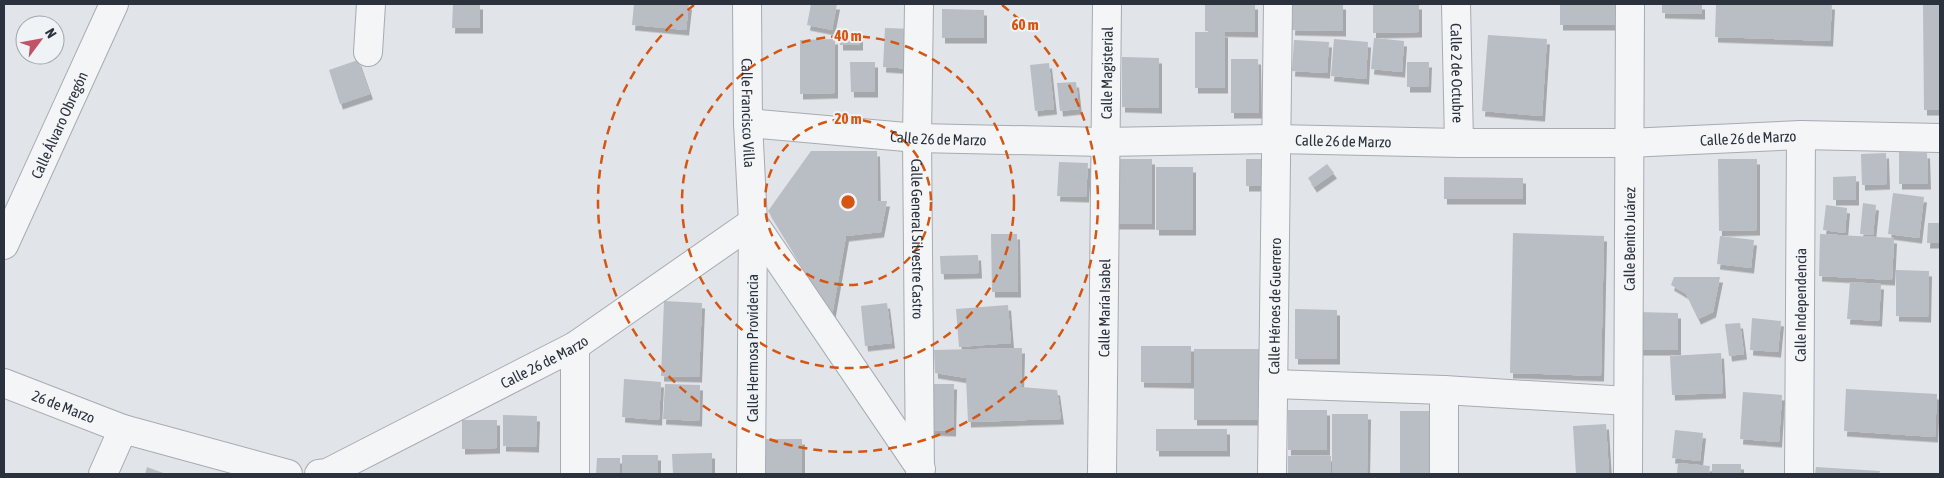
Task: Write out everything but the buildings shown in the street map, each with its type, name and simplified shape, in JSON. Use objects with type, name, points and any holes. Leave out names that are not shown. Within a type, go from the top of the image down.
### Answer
[{"type":"street","name":"Calle Álvaro Obregón","points":[[4,245],[114,4]]},
{"type":"street","points":[[368,52],[371,4]]},
{"type":"street","name":"Calle Francisco Villa","points":[[747,4],[748,123],[753,222]]},
{"type":"street","name":"Calle General Silvestre Castro","points":[[918,4],[917,138],[921,472]]},
{"type":"street","name":"Calle Magisterial","points":[[1104,142],[1107,4]]},
{"type":"street","name":"Calle Héroes de Guerrero","points":[[1272,474],[1278,4]]},
{"type":"street","name":"Calle 2 de Octubre","points":[[1456,4],[1459,143]]},
{"type":"street","name":"Calle Benito Juárez","points":[[1628,474],[1630,4]]},
{"type":"street","name":"Calle 26 de Marzo","points":[[748,123],[917,138],[1104,142],[1276,139],[1459,143],[1628,143],[1801,135],[1940,138]]},
{"type":"street","name":"Calle Independencia","points":[[1799,474],[1801,135]]},
{"type":"street","name":"Calle María Isabel","points":[[1102,474],[1104,142]]},
{"type":"street","points":[[753,222],[921,472]]},
{"type":"street","name":"Calle 26 de Marzo","points":[[325,474],[575,346],[753,222]]},
{"type":"street","name":"Calle Hermosa Providencia","points":[[751,474],[753,222]]},
{"type":"street","points":[[575,346],[575,474]]},
{"type":"street","name":"26 de Marzo","points":[[4,384],[123,429]]},
{"type":"street","points":[[1272,384],[1444,390],[1628,401]]},
{"type":"street","points":[[1444,390],[1444,474]]},
{"type":"street","points":[[103,474],[123,429],[288,474]]}]
